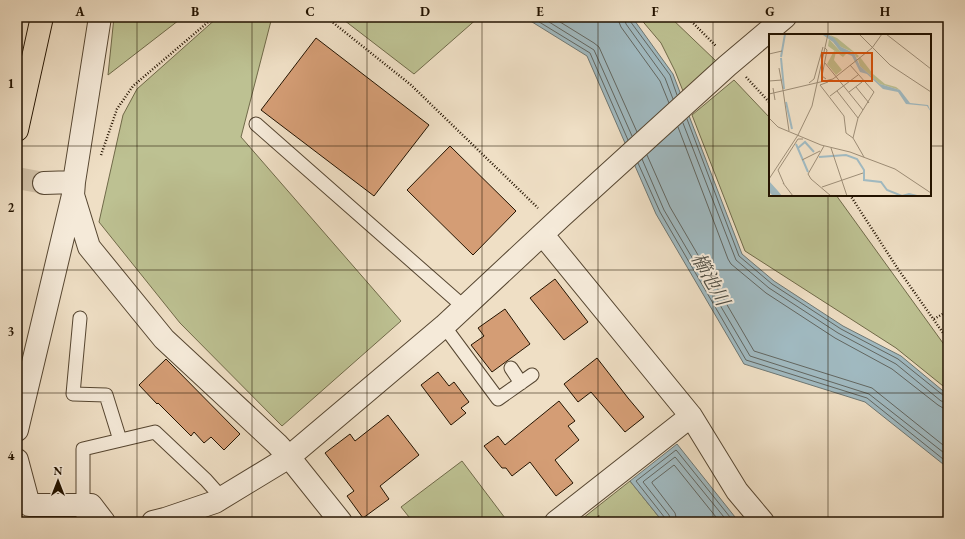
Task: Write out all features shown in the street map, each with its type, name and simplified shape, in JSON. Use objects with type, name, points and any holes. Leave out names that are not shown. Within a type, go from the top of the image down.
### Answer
[{"type":"highway","points":[[17,130],[42,17]]},
{"type":"street","points":[[17,430],[74,189],[100,17]]},
{"type":"street","points":[[153,522],[215,502],[289,457],[444,326],[730,64],[785,17]]},
{"type":"street","points":[[44,184],[74,189]]},
{"type":"street","points":[[74,189],[89,247],[164,339],[289,457],[341,522]]},
{"type":"street","points":[[553,225],[691,416],[736,491],[763,522]]},
{"type":"street","points":[[556,522],[691,416]]},
{"type":"street","points":[[17,460],[29,505],[84,514],[91,505],[104,522]]},
{"type":"lane","points":[[256,124],[464,307]]},
{"type":"lane","points":[[80,318],[73,394],[106,396],[120,440]]},
{"type":"lane","points":[[444,326],[498,399],[532,375]]},
{"type":"lane","points":[[511,368],[521,383]]},
{"type":"lane","points":[[84,514],[83,449],[155,432],[206,480],[222,498]]},
{"type":"path","points":[[100,160],[117,109],[133,86],[214,17]]},
{"type":"path","points":[[326,17],[411,85],[553,225]]},
{"type":"path","points":[[687,17],[730,64],[769,103]]},
{"type":"path","points":[[851,196],[898,269],[948,340]]},
{"type":"path","points":[[934,319],[948,311]]},
{"type":"green space","points":[[114,17],[183,17],[108,75]]},
{"type":"green space","points":[[218,17],[272,17],[241,137],[401,321],[282,426],[180,323],[99,222],[123,115],[137,89]]},
{"type":"green space","points":[[340,17],[479,17],[414,74]]},
{"type":"green space","points":[[639,17],[670,17],[716,61],[683,91],[661,43]]},
{"type":"green space","points":[[734,80],[769,117],[769,196],[837,196],[948,350],[948,390],[896,348],[745,251],[692,115]]},
{"type":"green space","points":[[462,461],[508,522],[413,522],[401,507]]},
{"type":"green space","points":[[630,481],[663,522],[578,522]]},
{"type":"water","name":"櫛池川","points":[[524,17],[632,17],[673,74],[742,254],[774,281],[843,326],[901,356],[948,395],[948,468],[865,402],[744,364],[656,214],[587,56]]},
{"type":"water","points":[[677,444],[739,522],[663,522],[630,481]]},
{"type":"building","points":[[316,38],[429,125],[374,196],[261,110]]},
{"type":"building","points":[[450,146],[516,211],[473,255],[407,190]]},
{"type":"building","points":[[555,279],[588,322],[564,340],[530,298]]},
{"type":"building","points":[[505,309],[530,344],[492,372],[471,345],[484,336],[478,328]]},
{"type":"building","points":[[597,358],[644,417],[625,432],[591,392],[578,402],[564,384]]},
{"type":"building","points":[[166,359],[240,434],[224,450],[211,437],[204,443],[194,432],[191,436],[139,385]]},
{"type":"building","points":[[438,372],[449,386],[454,382],[469,402],[461,408],[466,413],[451,425],[421,385]]},
{"type":"building","points":[[559,401],[575,421],[568,426],[579,440],[555,460],[573,483],[556,496],[530,462],[512,476],[506,468],[502,468],[484,446],[498,436],[505,445]]},
{"type":"building","points":[[388,415],[419,455],[380,486],[389,499],[363,518],[347,496],[354,491],[325,453],[350,434],[355,441]]},
{"type":"tunnel","points":[[17,178],[44,183]]}]
